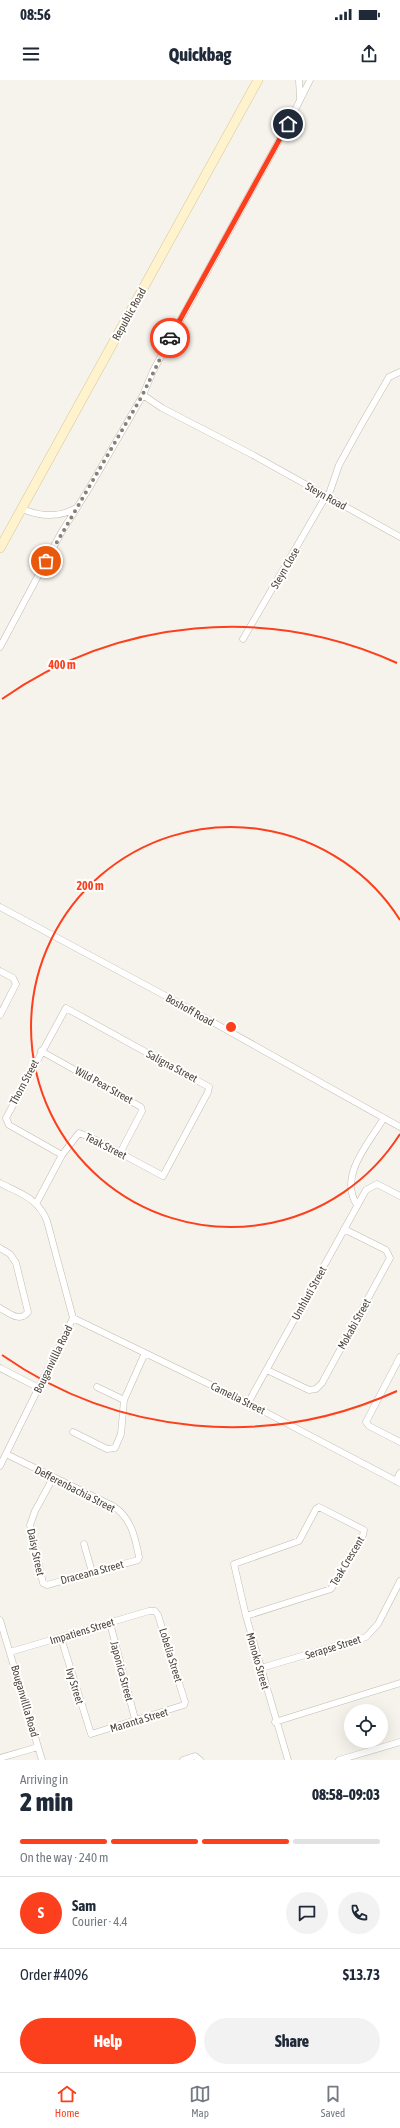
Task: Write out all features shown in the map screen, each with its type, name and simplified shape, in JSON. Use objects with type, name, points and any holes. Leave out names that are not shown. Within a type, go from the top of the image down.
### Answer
[{"type":"street","name":"Republic Road","points":[[0,548],[258,80]]},
{"type":"street","points":[[299,80],[300,100]]},
{"type":"street","points":[[0,647],[76,508],[88,490],[142,396],[178,324],[310,80]]},
{"type":"street","name":"Steyn Close","points":[[243,639],[327,497],[339,465],[389,377],[400,372]]},
{"type":"street","name":"Steyn Road","points":[[142,396],[253,455],[400,537]]},
{"type":"street","points":[[22,509],[32,513],[56,515],[76,508]]},
{"type":"street","name":"Boshoff Road","points":[[0,907],[175,1001],[400,1127]]},
{"type":"street","points":[[0,971],[11,977],[16,982],[0,1015]]},
{"type":"street","name":"Thorn Street","points":[[62,1155],[11,1126],[6,1120],[41,1051],[66,1007]]},
{"type":"street","name":"Saligna Street","points":[[66,1007],[209,1087],[208,1092],[163,1176]]},
{"type":"street","name":"Wild Pear Street","points":[[41,1051],[141,1107],[142,1111],[120,1153]]},
{"type":"street","points":[[357,1205],[351,1190],[352,1171],[384,1118]]},
{"type":"street","name":"Teak Street","points":[[37,1202],[62,1155],[73,1139],[80,1133],[163,1176]]},
{"type":"street","points":[[0,1183],[37,1202]]},
{"type":"street","name":"Umhluti Street","points":[[248,1403],[366,1190],[372,1185],[383,1186],[400,1196]]},
{"type":"street","name":"Bouganvillla Road","points":[[0,1466],[73,1318],[47,1221],[37,1202]]},
{"type":"street","name":"Mokabi Street","points":[[267,1370],[309,1390],[319,1388],[322,1383],[390,1258],[386,1250],[344,1229]]},
{"type":"street","points":[[0,1248],[10,1254],[16,1263],[28,1312],[23,1317],[19,1318],[0,1308]]},
{"type":"street","name":"Camelia Street","points":[[73,1318],[248,1403],[398,1482]]},
{"type":"street","points":[[73,1432],[107,1449],[115,1448],[121,1434],[124,1400],[145,1353]]},
{"type":"street","points":[[400,1357],[366,1422],[369,1426],[400,1442]]},
{"type":"street","points":[[0,1368],[39,1388]]},
{"type":"street","points":[[97,1387],[124,1400]]},
{"type":"street","name":"Defferenbachia Street","points":[[6,1454],[113,1506],[123,1513],[130,1525],[139,1558]]},
{"type":"street","points":[[398,1482],[400,1473]]},
{"type":"street","name":"Daisy Street","points":[[44,1584],[30,1525],[35,1511],[53,1478]]},
{"type":"street","name":"Teak Crescent","points":[[236,1562],[299,1541],[316,1509],[319,1507],[364,1531],[331,1589],[246,1616]]},
{"type":"street","points":[[84,1544],[92,1572]]},
{"type":"street","name":"Draceana Street","points":[[44,1584],[137,1560],[139,1558]]},
{"type":"street","name":"Monoko Street","points":[[236,1562],[233,1565],[246,1616],[275,1722],[288,1760]]},
{"type":"street","name":"Serapse Street","points":[[261,1668],[366,1637],[378,1624],[400,1581]]},
{"type":"street","name":"Impatiens Street","points":[[10,1652],[153,1611]]},
{"type":"street","name":"Lobelia Street","points":[[153,1611],[158,1615],[185,1702]]},
{"type":"street","name":"Bouganvillla Road","points":[[0,1620],[42,1760]]},
{"type":"street","name":"Japonica Street","points":[[110,1623],[135,1720]]},
{"type":"street","name":"Ivy Street","points":[[61,1638],[91,1734]]},
{"type":"street","points":[[275,1722],[400,1683]]},
{"type":"street","name":"Maranta Street","points":[[91,1734],[180,1708],[185,1702]]},
{"type":"street","points":[[339,1760],[400,1742]]},
{"type":"street","points":[[0,1758],[38,1747]]},
{"type":"street","points":[[183,1760],[198,1758]]},
{"type":"way so far","points":[[46,561],[142,396],[170,338]]},
{"type":"route","points":[[170,338],[288,124]]}]
